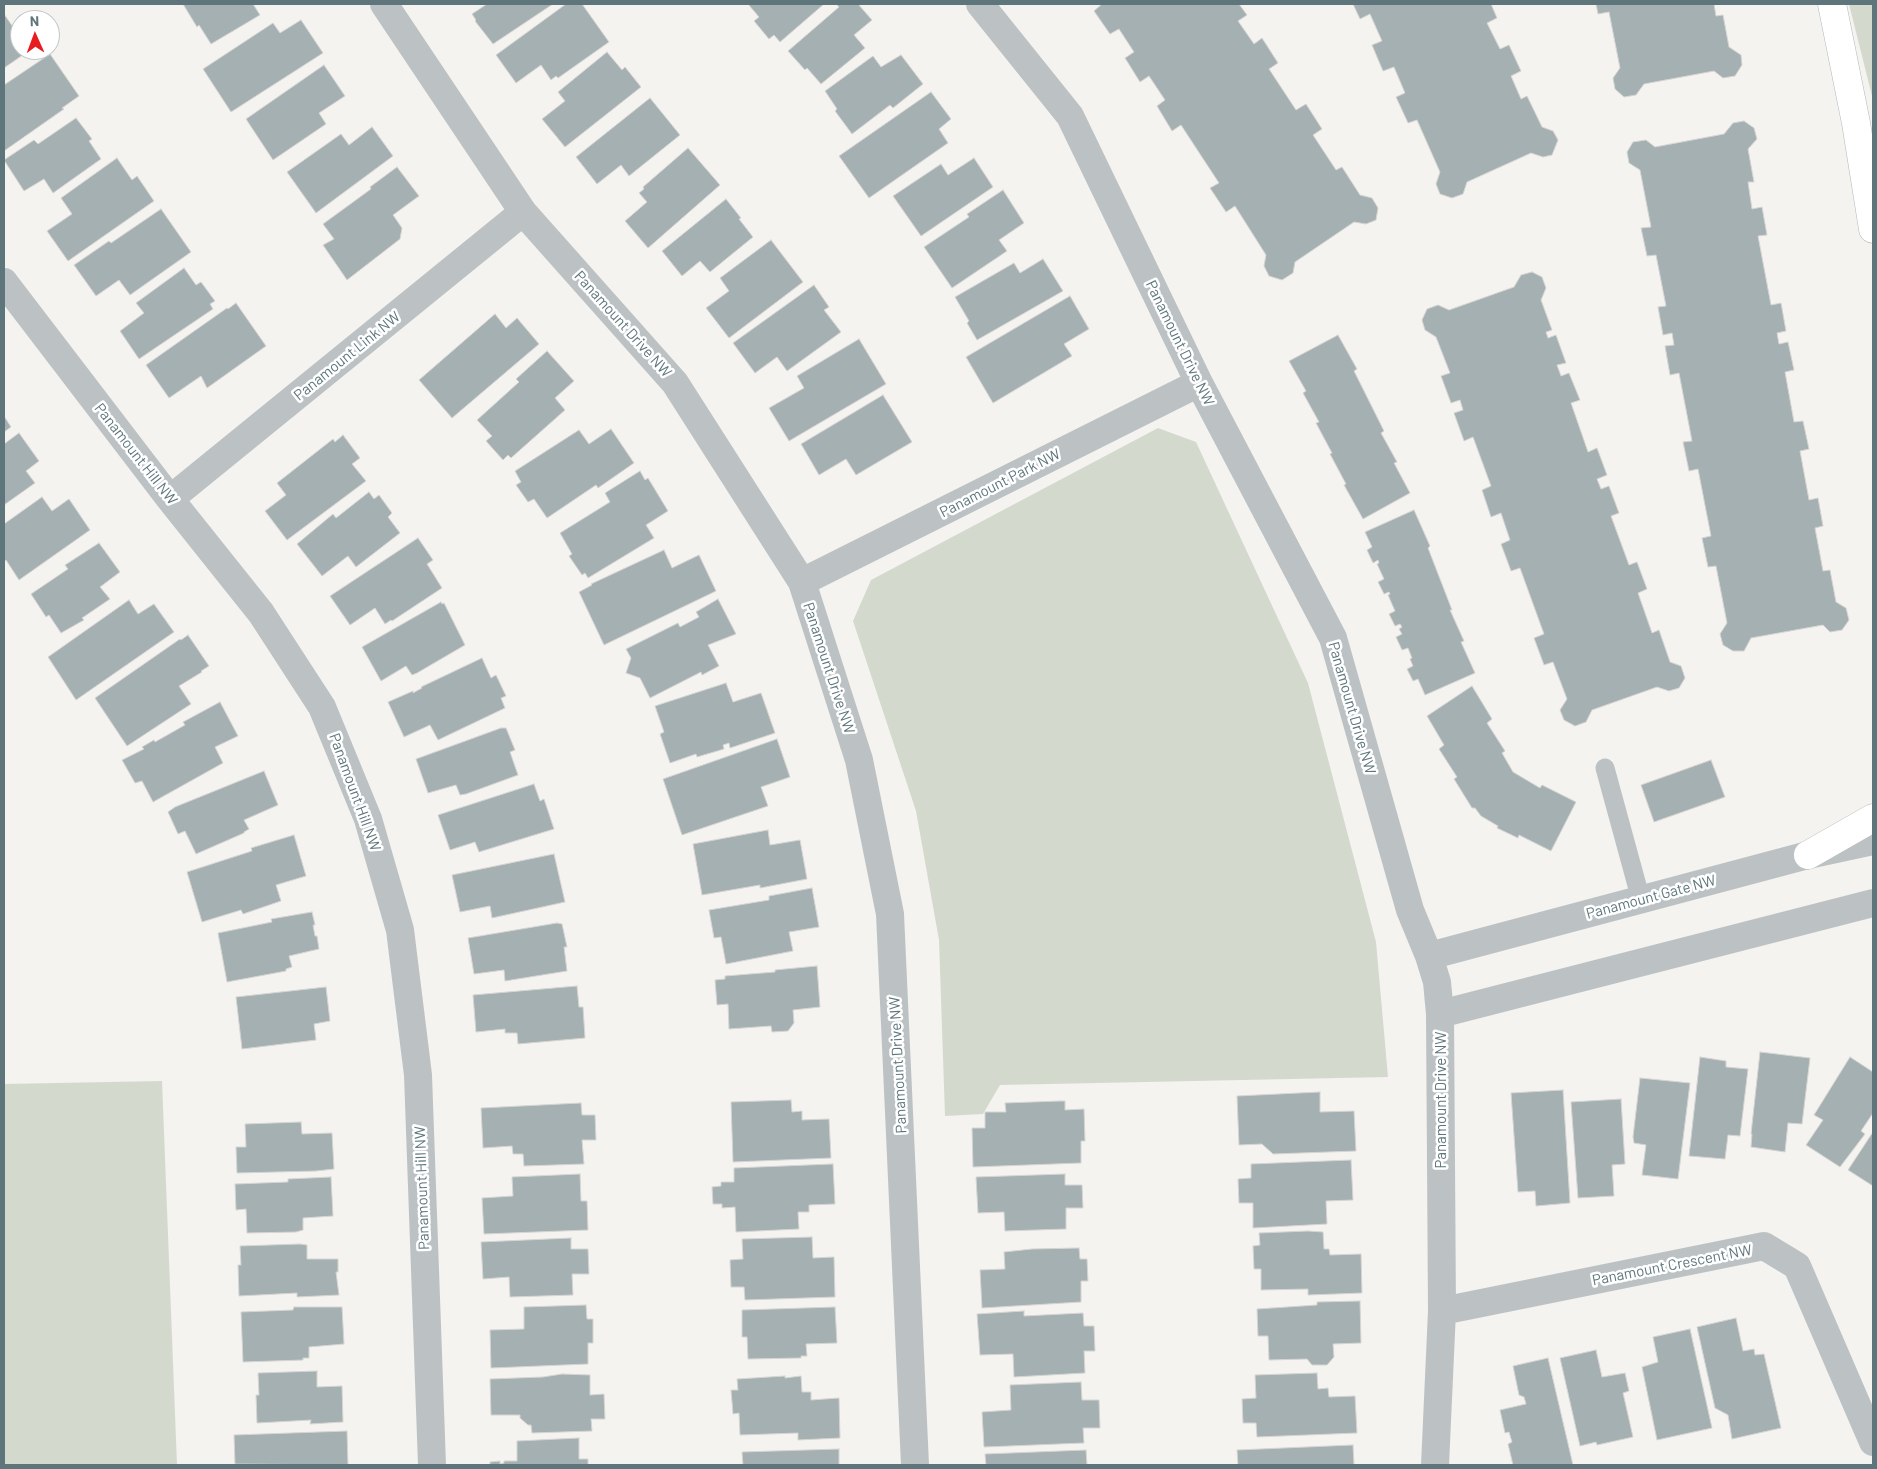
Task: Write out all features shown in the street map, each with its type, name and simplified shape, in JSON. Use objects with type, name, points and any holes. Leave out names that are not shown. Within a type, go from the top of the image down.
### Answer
[{"type":"main road","points":[[1832,4],[1856,123],[1873,229]]},
{"type":"main road","points":[[1856,123],[1873,156]]},
{"type":"main road","points":[[1808,855],[1873,818]]},
{"type":"street","name":"Panamount Drive NW","points":[[384,4],[523,212],[675,383],[802,582],[859,760],[890,914],[915,1465]]},
{"type":"street","name":"Panamount Drive NW","points":[[980,4],[1070,116],[1199,384],[1333,638],[1410,910],[1437,982],[1440,1014],[1442,1311],[1435,1465]]},
{"type":"street","name":"Panamount Link NW","points":[[170,499],[523,212]]},
{"type":"street","name":"Panamount Hill NW","points":[[4,282],[170,499],[261,613],[322,707],[368,819],[400,930],[418,1075],[432,1465]]},
{"type":"street","name":"Panamount Park NW","points":[[802,582],[1199,384]]},
{"type":"street","name":"Panamount Gate NW","points":[[1428,956],[1808,855],[1873,840]]},
{"type":"street","points":[[1440,1014],[1873,903]]},
{"type":"street","name":"Panamount Crescent NW","points":[[1442,1311],[1764,1246],[1798,1266],[1873,1442]]},
{"type":"lane","points":[[1605,768],[1641,900]]},
{"type":"shaded area","points":[[1849,4],[1873,4],[1873,100]]},
{"type":"shaded area","points":[[1158,428],[1196,442],[1308,683],[1376,942],[1388,1077],[1000,1085],[983,1114],[945,1116],[939,940],[916,811],[853,621],[871,580]]},
{"type":"shaded area","points":[[162,1081],[177,1465],[4,1465],[4,1084]]},
{"type":"building","points":[[183,4],[253,4],[260,15],[211,44],[199,25],[197,27]]},
{"type":"building","points":[[487,4],[553,4],[493,44],[475,21],[472,14]]},
{"type":"building","points":[[566,4],[582,4],[609,42],[558,78],[556,76],[551,80],[541,65],[516,83],[496,55]]},
{"type":"building","points":[[748,4],[824,4],[780,42],[774,35],[769,39],[754,21],[759,17]]},
{"type":"building","points":[[858,4],[872,20],[854,35],[865,48],[821,84],[788,51],[839,7],[837,5]]},
{"type":"building","points":[[1102,4],[1239,4],[1247,15],[1238,21],[1254,44],[1262,38],[1278,63],[1269,69],[1296,110],[1306,104],[1322,129],[1313,135],[1336,170],[1342,167],[1360,195],[1372,198],[1378,208],[1376,220],[1366,224],[1354,222],[1295,262],[1293,273],[1282,280],[1269,276],[1264,266],[1266,255],[1235,206],[1226,212],[1210,188],[1219,183],[1181,125],[1172,131],[1157,106],[1165,100],[1149,76],[1140,82],[1125,58],[1134,52],[1119,29],[1110,34],[1094,11]]},
{"type":"building","points":[[1353,4],[1491,4],[1497,18],[1487,23],[1500,49],[1509,45],[1521,71],[1511,76],[1521,99],[1527,96],[1542,127],[1553,131],[1558,140],[1552,155],[1543,157],[1531,153],[1467,182],[1463,194],[1452,198],[1440,194],[1436,184],[1440,172],[1417,120],[1408,123],[1396,97],[1405,93],[1394,67],[1383,71],[1372,45],[1382,41],[1370,14],[1360,19]]},
{"type":"building","points":[[1596,4],[1714,4],[1716,16],[1723,15],[1729,47],[1741,55],[1742,65],[1735,76],[1723,78],[1714,71],[1644,84],[1636,95],[1624,97],[1615,89],[1613,78],[1620,68],[1609,12],[1598,14]]},
{"type":"building","points":[[4,14],[10,23],[10,60],[16,60],[4,68]]},
{"type":"building","points":[[301,20],[323,53],[231,112],[203,69],[273,23],[280,33]]},
{"type":"building","points":[[607,52],[622,70],[625,67],[641,87],[565,147],[542,119],[565,101],[558,92]]},
{"type":"building","points":[[901,55],[923,84],[893,108],[890,105],[852,134],[835,111],[837,109],[825,91],[873,56],[881,67]]},
{"type":"building","points":[[41,60],[54,60],[79,96],[62,108],[64,109],[4,151],[4,85]]},
{"type":"building","points":[[324,65],[345,96],[319,113],[326,124],[273,160],[246,119]]},
{"type":"building","points":[[931,92],[951,119],[939,129],[948,143],[869,198],[839,156]]},
{"type":"building","points":[[650,98],[680,135],[629,176],[621,165],[597,184],[576,157]]},
{"type":"building","points":[[76,118],[92,139],[89,141],[101,159],[53,193],[44,179],[24,191],[4,160],[34,140],[38,144]]},
{"type":"building","points":[[1744,121],[1754,128],[1757,139],[1748,149],[1754,182],[1748,182],[1752,209],[1762,207],[1767,235],[1758,236],[1771,305],[1781,303],[1786,331],[1777,333],[1779,344],[1788,342],[1794,370],[1785,372],[1794,422],[1803,421],[1809,449],[1800,451],[1809,500],[1818,498],[1823,526],[1815,528],[1823,571],[1830,570],[1836,602],[1846,608],[1849,620],[1842,630],[1830,632],[1823,625],[1751,638],[1744,651],[1733,651],[1723,645],[1720,634],[1727,623],[1716,566],[1708,567],[1702,538],[1711,536],[1698,469],[1689,471],[1683,442],[1692,441],[1679,373],[1670,375],[1665,346],[1674,345],[1672,333],[1663,335],[1658,307],[1666,306],[1656,255],[1647,256],[1641,228],[1651,227],[1640,170],[1629,163],[1627,152],[1633,142],[1646,140],[1655,147],[1724,134],[1733,123]]},
{"type":"building","points":[[372,127],[393,156],[316,213],[287,172],[341,134],[349,145]]},
{"type":"building","points":[[688,148],[720,185],[648,248],[625,221],[647,202],[639,193],[644,189],[643,187]]},
{"type":"building","points":[[117,158],[132,180],[137,176],[154,201],[68,261],[47,231],[72,214],[61,198]]},
{"type":"building","points":[[974,158],[993,187],[921,236],[893,196],[941,164],[948,175]]},
{"type":"building","points":[[397,167],[419,196],[393,215],[402,228],[400,239],[347,280],[323,245],[334,239],[323,224],[371,189],[370,187]]},
{"type":"building","points":[[1003,190],[1024,223],[999,240],[1007,251],[952,288],[924,247],[969,217],[967,214]]},
{"type":"building","points":[[726,199],[753,237],[710,272],[700,261],[682,276],[662,251]]},
{"type":"building","points":[[161,209],[191,252],[130,295],[119,280],[96,296],[74,265],[109,241],[111,243]]},
{"type":"building","points":[[771,240],[803,282],[729,338],[706,308],[729,291],[720,278]]},
{"type":"building","points":[[1043,259],[1063,291],[977,340],[967,323],[969,321],[955,297],[1014,263],[1020,273]]},
{"type":"building","points":[[184,268],[196,285],[201,282],[215,301],[210,304],[213,309],[139,359],[120,331],[144,313],[136,303]]},
{"type":"building","points":[[1532,272],[1542,277],[1546,288],[1541,300],[1552,330],[1546,332],[1548,338],[1556,335],[1566,363],[1557,365],[1561,376],[1569,373],[1580,400],[1571,403],[1588,452],[1597,448],[1607,475],[1597,479],[1601,489],[1609,486],[1619,513],[1611,516],[1629,565],[1637,562],[1647,589],[1638,593],[1652,633],[1659,630],[1670,662],[1681,666],[1685,678],[1679,688],[1669,691],[1657,687],[1592,710],[1586,722],[1575,726],[1564,720],[1560,710],[1567,699],[1553,662],[1544,665],[1534,638],[1544,634],[1520,568],[1511,571],[1501,544],[1510,540],[1501,513],[1491,517],[1482,490],[1491,486],[1473,437],[1464,441],[1454,413],[1463,410],[1460,400],[1451,403],[1441,376],[1450,373],[1436,337],[1425,330],[1422,320],[1427,309],[1438,305],[1449,310],[1514,287],[1521,275]]},
{"type":"building","points":[[814,285],[829,307],[824,310],[841,332],[787,371],[777,357],[755,373],[733,343]]},
{"type":"building","points":[[1070,296],[1089,329],[1064,344],[1072,356],[993,403],[966,357]]},
{"type":"building","points":[[236,303],[266,346],[207,388],[201,376],[169,398],[146,365]]},
{"type":"building","points":[[495,314],[506,328],[517,318],[539,344],[452,418],[419,380]]},
{"type":"building","points":[[1338,335],[1357,369],[1354,371],[1384,431],[1381,433],[1397,462],[1394,463],[1410,493],[1363,519],[1344,485],[1346,484],[1330,454],[1332,453],[1316,423],[1319,422],[1303,393],[1306,391],[1289,361]]},
{"type":"building","points":[[859,339],[886,384],[789,441],[769,408],[804,388],[797,376]]},
{"type":"building","points":[[547,351],[574,381],[555,398],[565,410],[511,458],[508,455],[503,460],[486,441],[492,436],[477,420],[519,382],[516,379]]},
{"type":"building","points":[[883,395],[912,442],[856,475],[846,459],[819,475],[801,444]]},
{"type":"building","points":[[4,416],[11,427],[4,432]]},
{"type":"building","points":[[611,429],[634,463],[598,488],[596,485],[547,518],[534,499],[528,502],[516,485],[521,482],[515,471],[579,430],[589,444]]},
{"type":"building","points":[[19,433],[39,461],[26,471],[35,483],[4,505],[4,444]]},
{"type":"building","points":[[343,435],[360,458],[352,464],[366,481],[287,540],[265,511],[286,495],[277,483],[333,439],[335,442]]},
{"type":"building","points":[[640,471],[645,480],[648,478],[668,511],[646,525],[654,538],[588,578],[585,573],[582,575],[569,556],[572,554],[560,533],[610,502],[605,493]]},
{"type":"building","points":[[369,492],[374,499],[379,495],[392,513],[388,517],[400,533],[356,567],[348,556],[322,576],[297,544],[333,514],[336,518]]},
{"type":"building","points":[[42,497],[52,511],[69,499],[90,530],[19,580],[6,560],[4,562],[4,524]]},
{"type":"building","points":[[1414,510],[1430,546],[1428,548],[1452,610],[1450,610],[1464,641],[1461,642],[1475,673],[1425,695],[1418,679],[1413,681],[1407,669],[1413,666],[1410,659],[1412,658],[1408,648],[1402,650],[1396,637],[1402,634],[1399,629],[1402,627],[1400,624],[1395,626],[1389,614],[1395,611],[1388,595],[1390,594],[1389,592],[1384,594],[1378,582],[1384,579],[1377,564],[1379,563],[1378,560],[1373,563],[1367,550],[1372,547],[1365,532]]},
{"type":"building","points":[[418,538],[433,560],[427,564],[442,588],[385,624],[375,608],[350,625],[330,596]]},
{"type":"building","points":[[99,543],[120,572],[100,587],[110,599],[82,618],[84,620],[61,633],[49,615],[46,617],[31,594],[68,569],[65,565]]},
{"type":"building","points":[[664,550],[672,568],[699,555],[716,591],[604,645],[579,592],[591,584]]},
{"type":"building","points":[[718,599],[736,634],[708,645],[719,666],[702,675],[701,672],[650,698],[640,678],[626,673],[631,658],[626,649],[678,623],[680,627],[699,617],[696,612]]},
{"type":"building","points":[[129,600],[138,614],[154,604],[174,632],[76,700],[48,657]]},
{"type":"building","points":[[441,602],[442,604],[444,603],[465,645],[417,673],[412,675],[406,666],[381,681],[362,647]]},
{"type":"building","points":[[188,635],[209,666],[179,686],[191,704],[127,746],[95,698]]},
{"type":"building","points":[[482,658],[491,678],[496,675],[506,696],[501,698],[505,708],[438,740],[430,725],[404,737],[388,702],[413,691],[413,693],[421,687]]},
{"type":"building","points":[[726,683],[733,702],[761,693],[775,733],[730,748],[729,743],[723,745],[724,749],[697,757],[696,754],[670,763],[660,734],[664,732],[655,706]]},
{"type":"building","points":[[1472,686],[1492,719],[1487,723],[1505,751],[1502,753],[1513,772],[1540,788],[1542,785],[1576,802],[1551,851],[1519,835],[1518,838],[1497,828],[1498,826],[1481,816],[1475,808],[1472,808],[1454,779],[1457,777],[1439,749],[1444,745],[1427,716]]},
{"type":"building","points":[[220,702],[238,736],[215,747],[223,763],[153,802],[142,781],[135,783],[122,760],[144,749],[142,747],[154,740],[155,742],[185,725],[183,722]]},
{"type":"building","points":[[501,728],[506,728],[515,750],[510,752],[518,775],[466,794],[460,795],[456,785],[428,793],[416,759]]},
{"type":"building","points":[[777,739],[790,777],[761,787],[768,806],[682,835],[663,779]]},
{"type":"building","points":[[1711,760],[1725,797],[1654,822],[1641,785]]},
{"type":"building","points":[[264,771],[278,805],[244,820],[249,829],[244,833],[196,854],[185,831],[178,834],[168,812],[175,807]]},
{"type":"building","points":[[534,784],[540,801],[544,799],[554,829],[479,852],[475,842],[450,850],[438,815]]},
{"type":"building","points":[[768,830],[770,845],[800,840],[807,879],[760,888],[760,885],[702,895],[693,844]]},
{"type":"building","points":[[294,835],[306,876],[276,885],[281,901],[243,914],[241,910],[202,922],[187,872],[252,851],[251,848]]},
{"type":"building","points":[[554,854],[565,902],[492,918],[490,906],[460,912],[452,875]]},
{"type":"building","points":[[812,888],[819,927],[789,932],[793,951],[726,964],[721,937],[714,938],[709,910],[769,900],[769,896]]},
{"type":"building","points":[[312,912],[315,936],[317,936],[319,949],[289,956],[292,967],[286,969],[286,971],[227,982],[218,933],[272,922],[271,919]]},
{"type":"building","points":[[557,923],[562,924],[567,947],[564,947],[567,971],[505,981],[504,970],[474,974],[468,938]]},
{"type":"building","points":[[817,966],[820,1007],[793,1010],[794,1023],[788,1031],[772,1032],[771,1026],[729,1029],[728,1004],[717,1005],[715,980],[725,979],[725,976]]},
{"type":"building","points":[[577,986],[579,1007],[583,1007],[585,1038],[518,1044],[517,1033],[505,1033],[505,1029],[476,1032],[473,995]]},
{"type":"building","points":[[326,987],[330,1021],[314,1024],[316,1040],[242,1049],[236,997]]},
{"type":"building","points":[[1760,1052],[1810,1058],[1802,1124],[1788,1123],[1785,1152],[1751,1147]]},
{"type":"building","points":[[1700,1057],[1726,1061],[1726,1067],[1748,1069],[1740,1136],[1728,1135],[1725,1159],[1689,1156]]},
{"type":"building","points":[[1850,1057],[1873,1072],[1873,1113],[1861,1131],[1865,1134],[1840,1167],[1806,1145],[1823,1120],[1814,1115]]},
{"type":"building","points":[[1640,1078],[1690,1083],[1678,1179],[1642,1175],[1646,1145],[1634,1143],[1633,1137]]},
{"type":"building","points":[[1563,1090],[1570,1203],[1536,1206],[1535,1191],[1518,1192],[1511,1093]]},
{"type":"building","points":[[1320,1092],[1320,1112],[1354,1111],[1356,1151],[1273,1154],[1262,1144],[1239,1145],[1237,1096]]},
{"type":"building","points":[[1621,1099],[1625,1164],[1612,1165],[1614,1196],[1578,1198],[1571,1102]]},
{"type":"building","points":[[791,1100],[792,1112],[802,1111],[802,1120],[829,1119],[831,1158],[733,1162],[731,1102]]},
{"type":"building","points":[[1065,1101],[1065,1110],[1084,1109],[1085,1141],[1081,1141],[1081,1163],[973,1167],[972,1128],[985,1128],[985,1112],[1006,1112],[1005,1103]]},
{"type":"building","points":[[581,1103],[582,1115],[595,1115],[596,1140],[582,1140],[584,1164],[524,1166],[523,1154],[513,1154],[512,1146],[483,1148],[481,1108]]},
{"type":"building","points":[[301,1122],[302,1134],[332,1133],[334,1169],[237,1173],[236,1147],[246,1147],[245,1124]]},
{"type":"building","points":[[1873,1132],[1873,1186],[1848,1170]]},
{"type":"building","points":[[1351,1160],[1353,1200],[1326,1201],[1327,1224],[1253,1228],[1253,1203],[1239,1203],[1238,1179],[1251,1178],[1251,1164]]},
{"type":"building","points":[[833,1164],[835,1204],[809,1205],[809,1212],[798,1212],[799,1229],[736,1232],[735,1207],[722,1208],[722,1204],[713,1204],[712,1187],[721,1186],[721,1182],[734,1182],[734,1168]]},
{"type":"building","points":[[580,1174],[581,1201],[587,1201],[588,1230],[484,1234],[482,1198],[513,1196],[512,1177]]},
{"type":"building","points":[[1065,1174],[1065,1185],[1082,1185],[1083,1208],[1066,1208],[1066,1229],[1005,1231],[1004,1212],[978,1213],[976,1177]]},
{"type":"building","points":[[331,1177],[333,1216],[303,1218],[303,1230],[296,1232],[247,1233],[246,1209],[236,1210],[235,1184],[288,1182],[288,1179]]},
{"type":"building","points":[[1323,1232],[1324,1249],[1329,1249],[1330,1255],[1361,1254],[1362,1293],[1308,1295],[1308,1289],[1261,1290],[1261,1269],[1254,1269],[1253,1246],[1260,1245],[1259,1233]]},
{"type":"building","points":[[812,1237],[813,1258],[834,1257],[835,1297],[745,1300],[744,1287],[731,1287],[730,1260],[743,1259],[742,1239]]},
{"type":"building","points":[[571,1238],[571,1249],[588,1249],[589,1274],[572,1274],[573,1295],[510,1297],[509,1277],[483,1279],[481,1242]]},
{"type":"building","points":[[307,1245],[307,1259],[338,1259],[338,1272],[336,1272],[339,1295],[297,1297],[297,1293],[239,1296],[238,1265],[241,1265],[240,1246]]},
{"type":"building","points":[[1079,1248],[1080,1259],[1087,1259],[1088,1281],[1081,1281],[1081,1302],[982,1308],[980,1270],[1005,1269],[1004,1252],[1032,1249]]},
{"type":"building","points":[[1360,1301],[1361,1343],[1333,1344],[1334,1357],[1327,1365],[1312,1365],[1307,1359],[1269,1360],[1268,1336],[1258,1336],[1257,1309],[1317,1305],[1317,1302]]},
{"type":"building","points":[[586,1305],[587,1319],[593,1319],[593,1343],[588,1343],[588,1364],[491,1368],[490,1330],[524,1329],[524,1307]]},
{"type":"building","points":[[294,1307],[342,1307],[344,1344],[309,1347],[309,1358],[303,1358],[303,1360],[243,1362],[241,1312],[293,1310]]},
{"type":"building","points":[[835,1307],[837,1343],[806,1344],[807,1356],[801,1356],[801,1358],[748,1359],[747,1337],[742,1337],[742,1310]]},
{"type":"building","points":[[1024,1311],[1024,1316],[1083,1313],[1084,1326],[1094,1326],[1095,1351],[1084,1351],[1085,1373],[1014,1377],[1013,1354],[980,1355],[977,1314]]},
{"type":"building","points":[[1736,1318],[1743,1351],[1754,1349],[1755,1355],[1764,1354],[1781,1428],[1732,1439],[1728,1415],[1715,1408],[1697,1327]]},
{"type":"building","points":[[1690,1329],[1712,1428],[1657,1440],[1642,1367],[1658,1362],[1653,1337]]},
{"type":"building","points":[[1596,1350],[1602,1377],[1625,1373],[1629,1391],[1623,1393],[1633,1437],[1597,1445],[1596,1442],[1580,1446],[1560,1358]]},
{"type":"building","points":[[1548,1358],[1573,1465],[1513,1465],[1508,1444],[1512,1442],[1509,1432],[1505,1433],[1500,1410],[1526,1404],[1524,1397],[1519,1395],[1513,1366]]},
{"type":"building","points":[[317,1371],[317,1387],[342,1386],[343,1422],[310,1424],[311,1420],[257,1423],[256,1395],[259,1395],[258,1373]]},
{"type":"building","points":[[1317,1373],[1318,1389],[1328,1388],[1329,1397],[1355,1396],[1357,1433],[1257,1437],[1256,1423],[1243,1423],[1242,1399],[1256,1398],[1255,1375]]},
{"type":"building","points":[[562,1374],[590,1375],[590,1395],[604,1394],[605,1419],[591,1419],[592,1431],[532,1433],[531,1425],[528,1425],[520,1418],[520,1415],[491,1415],[490,1379],[543,1377]]},
{"type":"building","points":[[785,1376],[785,1378],[801,1376],[802,1392],[811,1392],[811,1400],[839,1398],[840,1438],[798,1440],[798,1433],[740,1435],[739,1413],[733,1414],[731,1390],[738,1390],[737,1379]]},
{"type":"building","points":[[1081,1382],[1082,1400],[1099,1400],[1100,1428],[1083,1428],[1084,1443],[984,1447],[982,1412],[1011,1410],[1010,1385]]},
{"type":"building","points":[[347,1431],[348,1465],[235,1464],[234,1435]]},
{"type":"building","points":[[579,1438],[579,1459],[588,1459],[588,1465],[490,1465],[490,1462],[500,1461],[500,1464],[504,1463],[504,1461],[517,1461],[517,1441]]},
{"type":"building","points":[[1353,1445],[1354,1465],[1238,1465],[1237,1450]]},
{"type":"building","points":[[839,1449],[839,1465],[743,1465],[742,1452]]},
{"type":"building","points":[[1086,1450],[1087,1465],[986,1465],[985,1454]]}]
